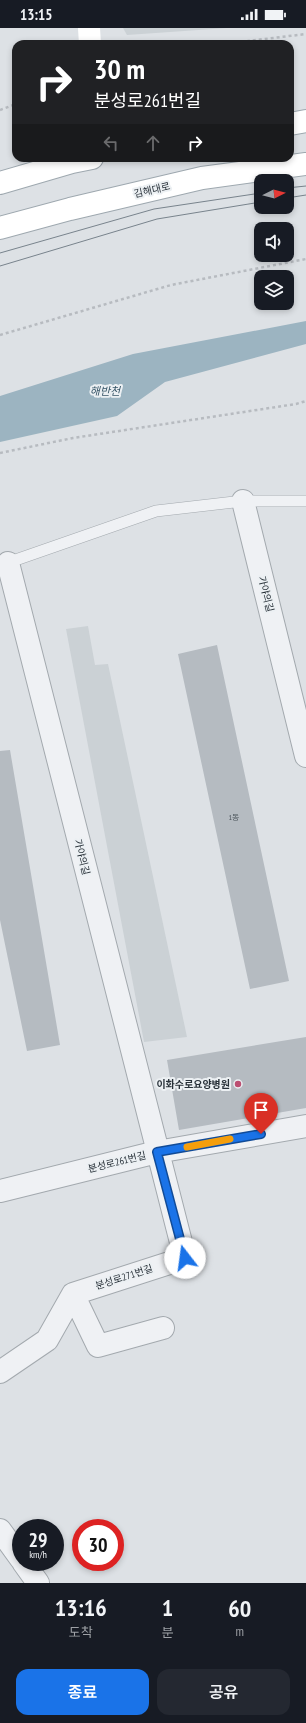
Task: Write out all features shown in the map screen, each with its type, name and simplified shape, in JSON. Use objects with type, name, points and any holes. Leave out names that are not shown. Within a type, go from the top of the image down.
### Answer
[{"type":"main road","points":[[89,28],[90,40]]},
{"type":"main road","points":[[294,123],[306,121]]},
{"type":"main road","points":[[0,183],[69,162]]},
{"type":"main road","name":"김해대로","points":[[0,228],[70,209],[202,178],[306,164]]},
{"type":"street","name":"가야의길","points":[[243,501],[306,756]]},
{"type":"street","name":"가야의길","points":[[4,564],[157,1152]]},
{"type":"street","name":"분성로261번길","points":[[0,1191],[157,1152],[306,1126]]},
{"type":"street","name":"분성로271번길","points":[[73,1294],[185,1258],[157,1152]]},
{"type":"street","points":[[73,1294],[98,1346],[164,1328]]},
{"type":"street","points":[[0,1372],[48,1340],[73,1294]]},
{"type":"street","points":[[0,1530],[12,1547]]},
{"type":"street","points":[[29,1571],[38,1583]]},
{"type":"lane","name":"가야의길","points":[[4,564],[156,511],[243,501],[306,501]]},
{"type":"path","points":[[256,40],[306,34]]},
{"type":"path","points":[[0,110],[12,106]]},
{"type":"path","points":[[0,335],[171,285],[306,259]]},
{"type":"path","points":[[0,453],[73,438],[296,404],[306,401]]},
{"type":"shaded area","points":[[123,28],[227,28],[127,35]]},
{"type":"shaded area","points":[[88,626],[95,665],[108,664],[187,1037],[144,1042],[66,629]]},
{"type":"water","name":"해반천","points":[[306,321],[306,344],[165,382],[117,416],[0,442],[0,396],[133,354]]},
{"type":"building","points":[[217,645],[289,981],[250,989],[178,654]]},
{"type":"building","points":[[10,750],[60,1045],[27,1051],[0,920],[0,751]]},
{"type":"building","name":"이화수로요양병원","points":[[306,1037],[306,1108],[179,1130],[167,1060]]},
{"type":"tram line","points":[[294,187],[306,186]]},
{"type":"tram line","points":[[0,253],[154,209],[254,194]]},
{"type":"tram line","points":[[294,197],[306,195]]},
{"type":"tram line","points":[[0,266],[157,219],[254,203]]},
{"type":"slow traffic","points":[[187,1147],[230,1139]]},
{"type":"place","name":"이화수로요양병원","points":[[238,1084]]},
{"type":"route","points":[[185,1258],[157,1152],[261,1134]]}]
